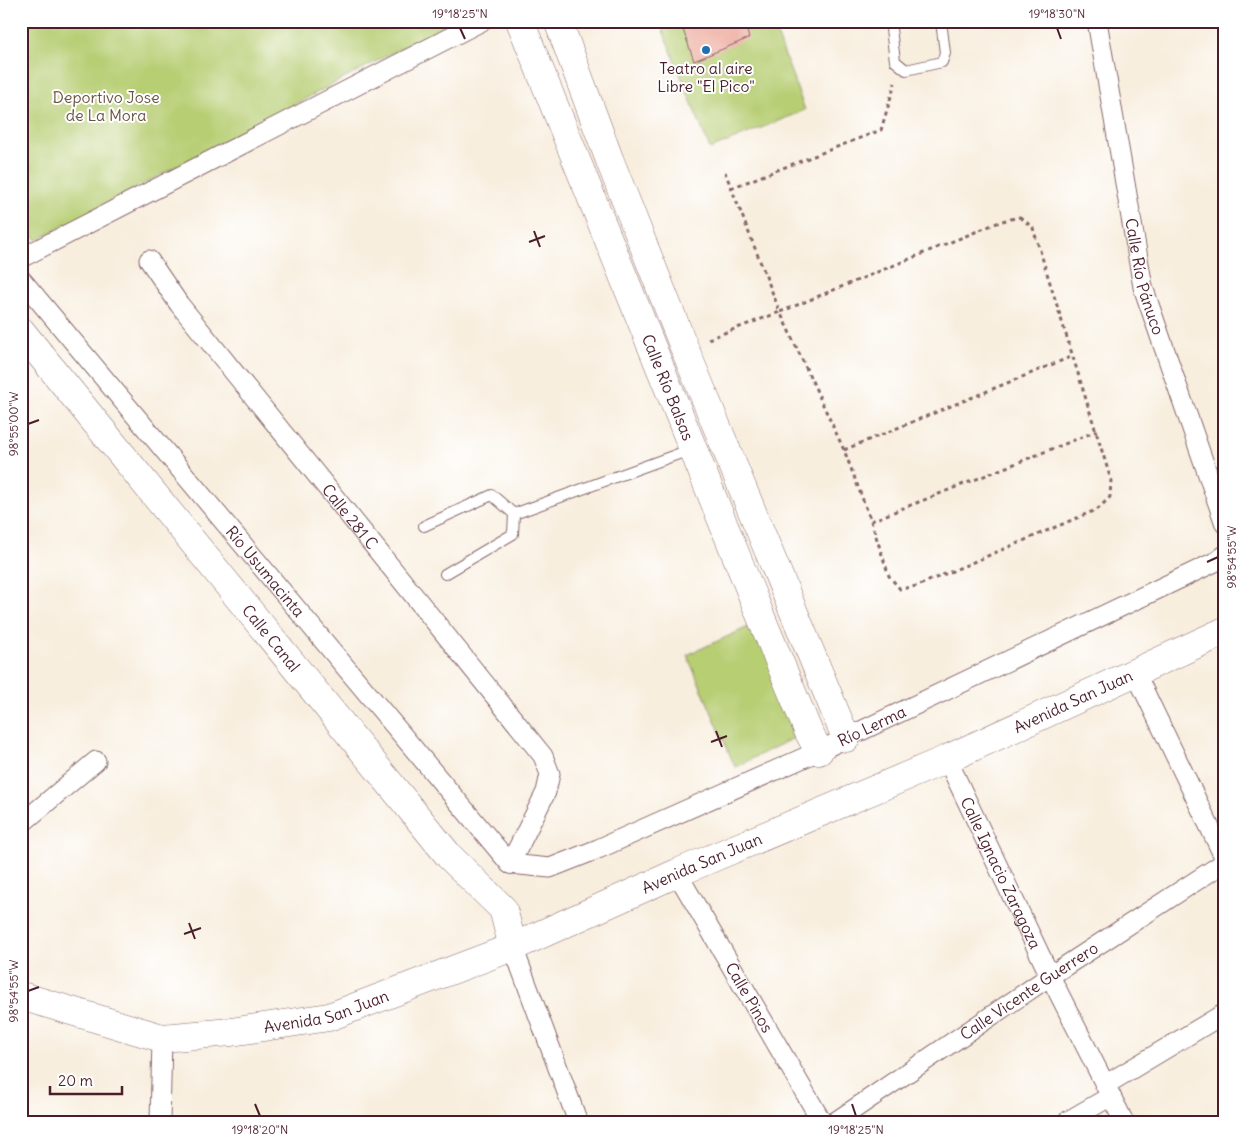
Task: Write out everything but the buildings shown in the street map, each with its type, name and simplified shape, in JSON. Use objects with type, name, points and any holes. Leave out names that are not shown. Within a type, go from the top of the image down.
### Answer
[{"type":"street","points":[[21,258],[482,21]]},
{"type":"street","name":"Calle Río Balsas","points":[[520,21],[809,733],[819,751]]},
{"type":"street","name":"Calle Río Balsas","points":[[558,21],[610,161],[684,347],[846,738]]},
{"type":"street","name":"Calle Río Pánuco","points":[[1097,21],[1143,287],[1225,524]]},
{"type":"street","name":"Calle 281 C","points":[[149,260],[179,304],[543,756],[550,774],[546,792],[510,864]]},
{"type":"street","name":"Río Usumacinta","points":[[21,279],[510,864]]},
{"type":"street","name":"Calle Canal","points":[[21,331],[449,856],[503,909],[513,947]]},
{"type":"street","name":"Río Lerma","points":[[510,864],[550,868],[598,849],[819,751],[1217,561],[1225,555]]},
{"type":"street","name":"Avenida San Juan","points":[[162,1038],[231,1032],[329,1017],[513,947],[677,873],[947,759],[1225,631]]},
{"type":"street","points":[[1135,672],[1225,861]]},
{"type":"street","name":"Calle Ignacio Zaragoza","points":[[947,759],[1050,976],[1124,1122]]},
{"type":"street","points":[[21,824],[96,761]]},
{"type":"street","name":"Calle Vicente Guerrero","points":[[835,1122],[1050,976],[1225,861]]},
{"type":"street","name":"Calle Pinos","points":[[677,873],[822,1122]]},
{"type":"street","points":[[513,947],[578,1122]]},
{"type":"street","points":[[21,996],[162,1038],[160,1122]]},
{"type":"street","points":[[1066,1122],[1108,1090],[1225,1013]]},
{"type":"lane","points":[[890,21],[895,61],[906,70],[942,62],[945,53],[941,21]]},
{"type":"lane","points":[[514,514],[693,449]]},
{"type":"lane","points":[[424,526],[492,495],[514,514]]},
{"type":"lane","points":[[445,574],[513,534],[514,514]]},
{"type":"path","points":[[731,188],[881,130],[900,65]]},
{"type":"path","points":[[684,347],[780,312],[1002,221],[1020,217],[1033,228],[1097,431],[1111,480],[1110,497],[1098,509],[917,586],[900,588],[889,576],[844,450],[780,312],[725,172]]},
{"type":"path","points":[[844,450],[1073,356]]},
{"type":"path","points":[[871,522],[1097,431]]},
{"type":"green space","name":"Deportivo Jose de La Mora","points":[[21,21],[453,21],[37,240],[21,224]]},
{"type":"green space","points":[[659,21],[772,21],[805,110],[710,149]]},
{"type":"green space","points":[[757,623],[802,734],[735,767],[687,655]]},
{"type":"place","name":"Teatro al aire Libre \"El Pico\"","points":[[706,50]]}]
